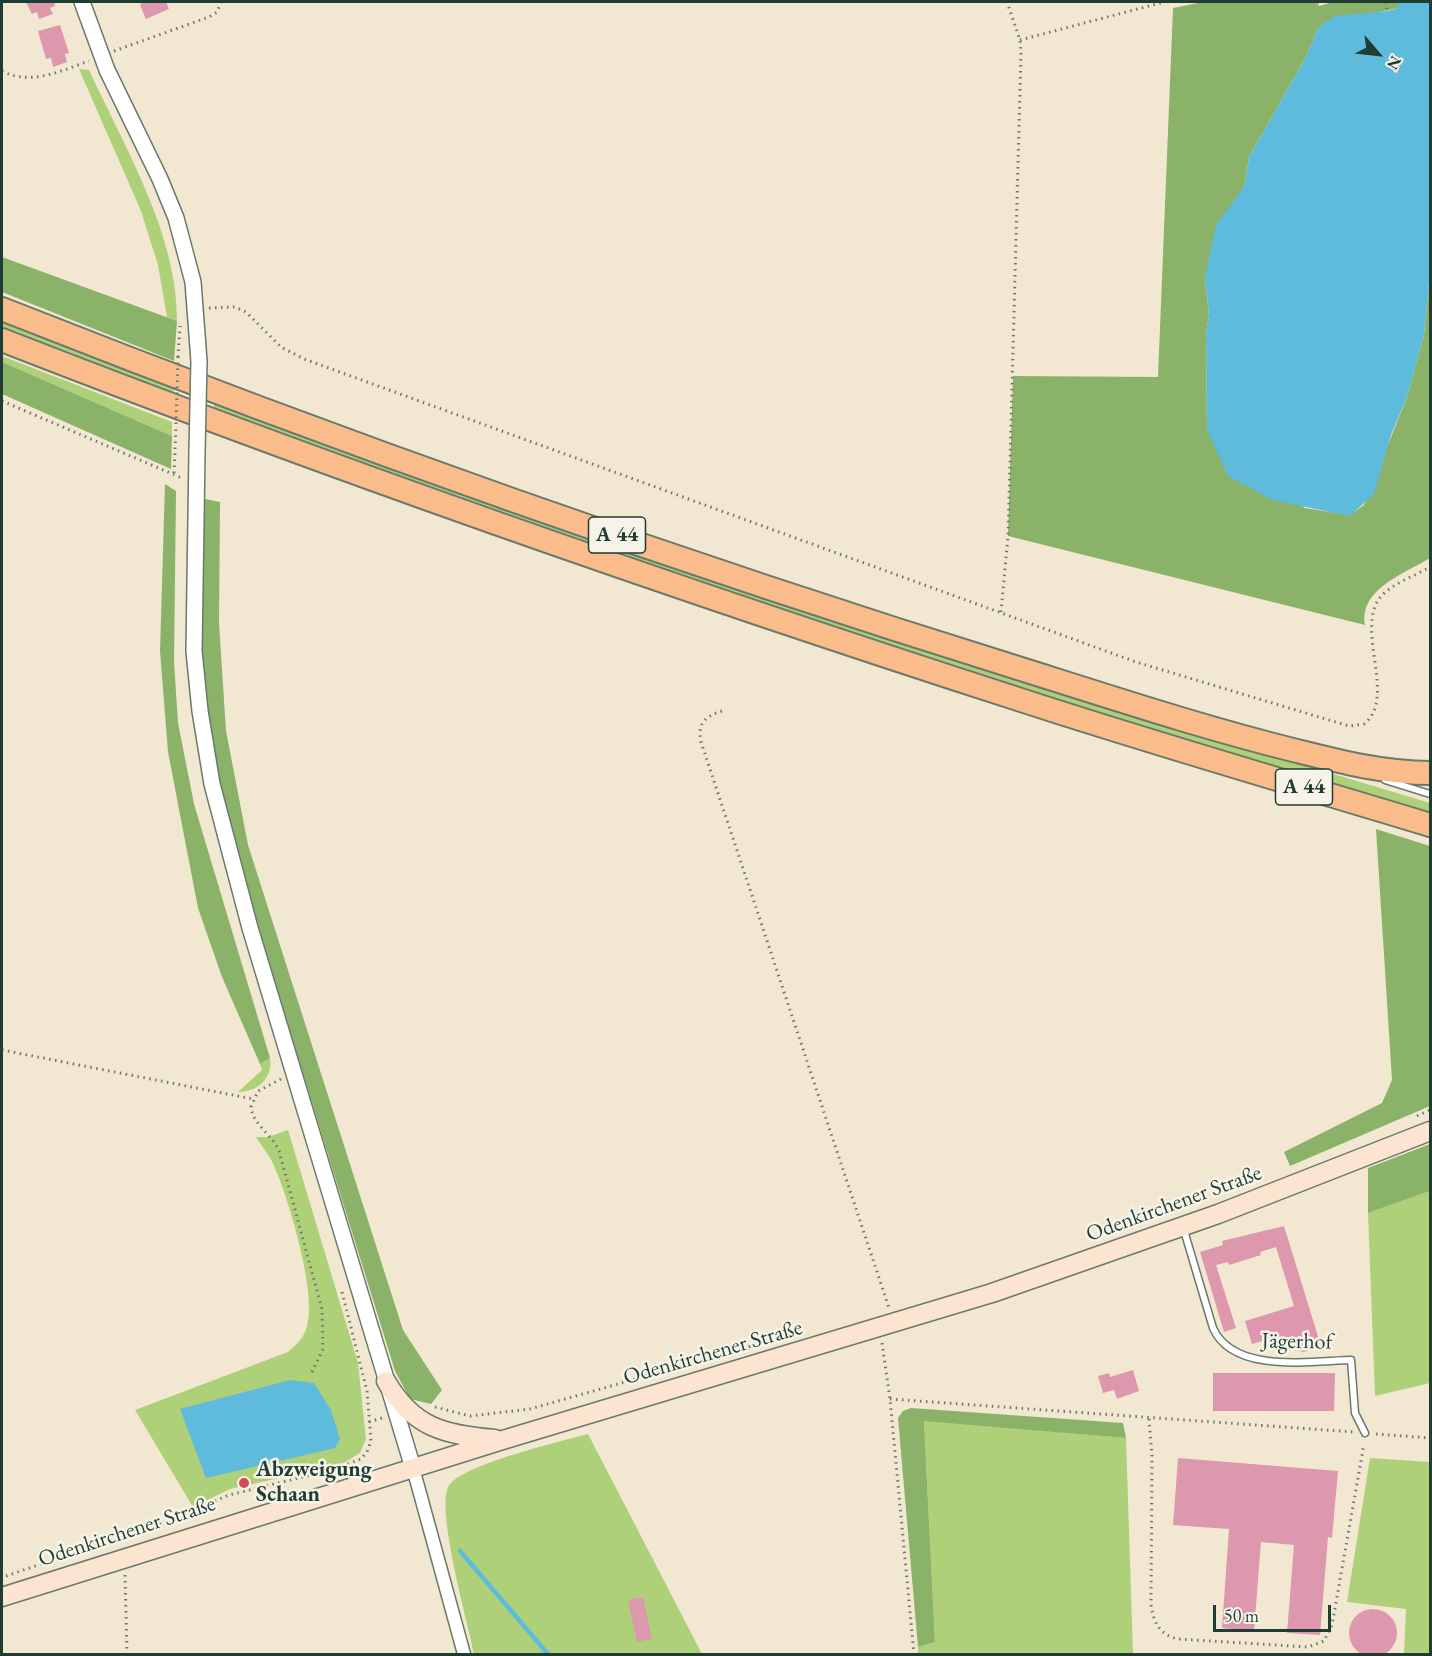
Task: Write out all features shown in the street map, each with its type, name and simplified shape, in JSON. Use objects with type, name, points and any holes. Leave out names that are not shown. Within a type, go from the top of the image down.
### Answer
[{"type":"highway","name":"A 44","points":[[2,309],[167,373],[591,526],[964,651],[1242,738]]},
{"type":"highway","name":"A 44","points":[[2,340],[435,502],[668,583],[1026,702],[1431,825]]},
{"type":"highway","points":[[1242,738],[1369,768],[1431,773]]},
{"type":"main road","name":"Odenkirchener Straße","points":[[2,1598],[124,1557],[1183,1227],[1431,1131]]},
{"type":"main road","points":[[386,1381],[402,1412],[424,1423],[446,1432],[506,1439]]},
{"type":"street","points":[[82,2],[94,58],[113,85],[160,179],[176,218],[188,260],[196,309],[199,361],[194,627],[201,723],[226,842],[386,1381]]},
{"type":"street","points":[[402,1412],[413,1468],[464,1654]]},
{"type":"lane","points":[[1242,738],[1431,794]]},
{"type":"lane","name":"Jägerhof","points":[[1183,1227],[1213,1328],[1220,1340],[1244,1356],[1259,1361],[1351,1360],[1355,1413],[1365,1433]]},
{"type":"path","points":[[2,71],[16,77],[38,77],[209,17],[217,12],[221,2]]},
{"type":"path","points":[[1001,612],[1008,536],[1020,40],[1007,2]]},
{"type":"path","points":[[1020,40],[1164,2]]},
{"type":"path","points":[[1386,2],[1388,11]]},
{"type":"path","points":[[93,71],[94,58]]},
{"type":"path","points":[[196,309],[239,309],[252,316],[281,347],[304,359],[1148,666],[1346,726],[1357,727],[1370,720],[1377,704],[1373,621],[1376,605],[1388,591],[1431,567]]},
{"type":"path","points":[[174,474],[180,319]]},
{"type":"path","points":[[2,401],[197,484]]},
{"type":"path","points":[[722,711],[706,717],[702,723],[701,742],[887,1320],[891,1399],[915,1654]]},
{"type":"path","points":[[2,1050],[253,1099]]},
{"type":"path","points":[[294,1074],[265,1086],[253,1099],[251,1107],[253,1118],[279,1150],[320,1297],[323,1348],[311,1374]]},
{"type":"path","points":[[1408,1120],[1431,1110]]},
{"type":"path","points":[[887,1320],[898,1305]]},
{"type":"path","points":[[881,1310],[887,1320]]},
{"type":"path","points":[[2,1578],[176,1518],[241,1491],[351,1464],[361,1459],[369,1448],[369,1422],[429,1406],[466,1416],[530,1408],[785,1336]]},
{"type":"path","points":[[891,1399],[1431,1438]]},
{"type":"path","points":[[1149,1419],[1152,1456],[1151,1604],[1154,1620],[1160,1630],[1178,1639],[1308,1647],[1324,1641],[1332,1625],[1364,1455],[1365,1433]]},
{"type":"path","points":[[124,1557],[128,1654]]},
{"type":"green space","points":[[1203,2],[1318,2],[1319,6],[1333,2],[1407,2],[1400,8],[1362,15],[1334,17],[1318,28],[1306,57],[1249,157],[1245,185],[1235,200],[1205,277],[1209,316],[1206,333],[1207,430],[1305,508],[1350,515],[1364,505],[1407,397],[1424,335],[1430,272],[1430,558],[1396,577],[1376,592],[1365,612],[1365,625],[1008,536],[1013,376],[1158,377],[1173,8]]},
{"type":"green space","points":[[79,69],[89,70],[132,160],[159,224],[169,256],[175,289],[177,321],[167,317],[158,265],[141,211]]},
{"type":"green space","points":[[2,257],[177,321],[174,361],[2,292]]},
{"type":"green space","points":[[2,320],[174,386],[174,396],[2,329]]},
{"type":"green space","points":[[2,356],[172,422],[172,436],[2,362]]},
{"type":"green space","points":[[2,362],[172,436],[171,469],[2,394]]},
{"type":"green space","points":[[214,400],[1157,721],[1430,803],[1430,813],[1155,732],[736,597],[214,411]]},
{"type":"green space","points":[[165,484],[176,491],[174,662],[178,723],[194,804],[270,1058],[260,1064],[222,977],[198,908],[168,752],[160,651]]},
{"type":"green space","points":[[205,499],[220,502],[219,623],[226,731],[248,845],[403,1330],[442,1390],[431,1404],[410,1399],[395,1371],[244,883],[229,822],[205,698],[200,602]]},
{"type":"green space","points":[[1376,829],[1430,846],[1430,1106],[1290,1166],[1284,1152],[1382,1103],[1392,1080]]},
{"type":"green space","points":[[270,1058],[269,1072],[263,1082],[252,1090],[238,1092],[262,1070],[260,1064]]},
{"type":"green space","points":[[288,1130],[358,1363],[366,1439],[360,1453],[342,1464],[230,1489],[193,1507],[135,1410],[288,1352],[304,1334],[309,1311],[300,1247],[275,1168],[256,1137],[268,1137]]},
{"type":"green space","points":[[1430,1144],[1430,1191],[1368,1213],[1368,1168]]},
{"type":"green space","points":[[1430,1191],[1430,1383],[1375,1396],[1368,1213]]},
{"type":"green space","points":[[911,1408],[1123,1423],[1126,1438],[924,1421],[935,1642],[918,1647],[898,1418],[903,1411]]},
{"type":"green space","points":[[924,1420],[1126,1438],[1133,1654],[918,1654],[918,1647],[935,1642]]},
{"type":"green space","points":[[588,1434],[702,1654],[474,1654],[449,1538],[446,1495],[450,1484],[475,1468],[494,1461]]},
{"type":"green space","points":[[1370,1458],[1430,1462],[1430,1654],[1404,1654],[1406,1609],[1347,1602]]},
{"type":"water","points":[[1407,2],[1430,2],[1430,272],[1424,335],[1407,397],[1391,435],[1374,494],[1350,516],[1272,500],[1228,476],[1207,430],[1206,333],[1209,316],[1205,277],[1216,225],[1245,185],[1249,157],[1306,57],[1318,28],[1334,16],[1387,11],[1400,8]]},
{"type":"water","points":[[290,1380],[314,1383],[331,1410],[340,1439],[335,1448],[206,1478],[180,1409]]},
{"type":"building","points":[[26,2],[54,2],[55,6],[50,8],[53,14],[39,19],[37,12],[32,14]]},
{"type":"building","points":[[143,2],[166,2],[169,9],[146,19],[140,5]]},
{"type":"building","points":[[60,25],[69,53],[65,54],[67,62],[53,67],[51,58],[46,59],[38,31]]},
{"type":"building","points":[[1284,1226],[1321,1346],[1304,1352],[1278,1347],[1276,1337],[1252,1344],[1245,1321],[1294,1306],[1276,1247],[1260,1252],[1261,1255],[1229,1265],[1228,1262],[1216,1265],[1236,1328],[1224,1332],[1200,1252],[1223,1245],[1222,1241]]},
{"type":"building","points":[[1133,1370],[1139,1391],[1117,1399],[1114,1390],[1103,1393],[1098,1376],[1109,1373],[1110,1377]]},
{"type":"building","points":[[1213,1373],[1335,1373],[1334,1411],[1213,1411]]},
{"type":"building","points":[[1178,1458],[1338,1471],[1332,1538],[1328,1537],[1320,1635],[1287,1633],[1294,1545],[1261,1542],[1254,1631],[1222,1628],[1229,1529],[1173,1525]]},
{"type":"building","points":[[643,1597],[652,1639],[637,1642],[628,1600]]},
{"type":"building","points":[[1373,1609],[1390,1616],[1397,1633],[1390,1650],[1373,1657],[1356,1650],[1349,1633],[1356,1616]]},
{"type":"waterway","points":[[1400,8],[1401,2]]},
{"type":"waterway","points":[[460,1551],[548,1654]]},
{"type":"place","name":"Abzweigung Schaan","points":[[244,1483]]}]
